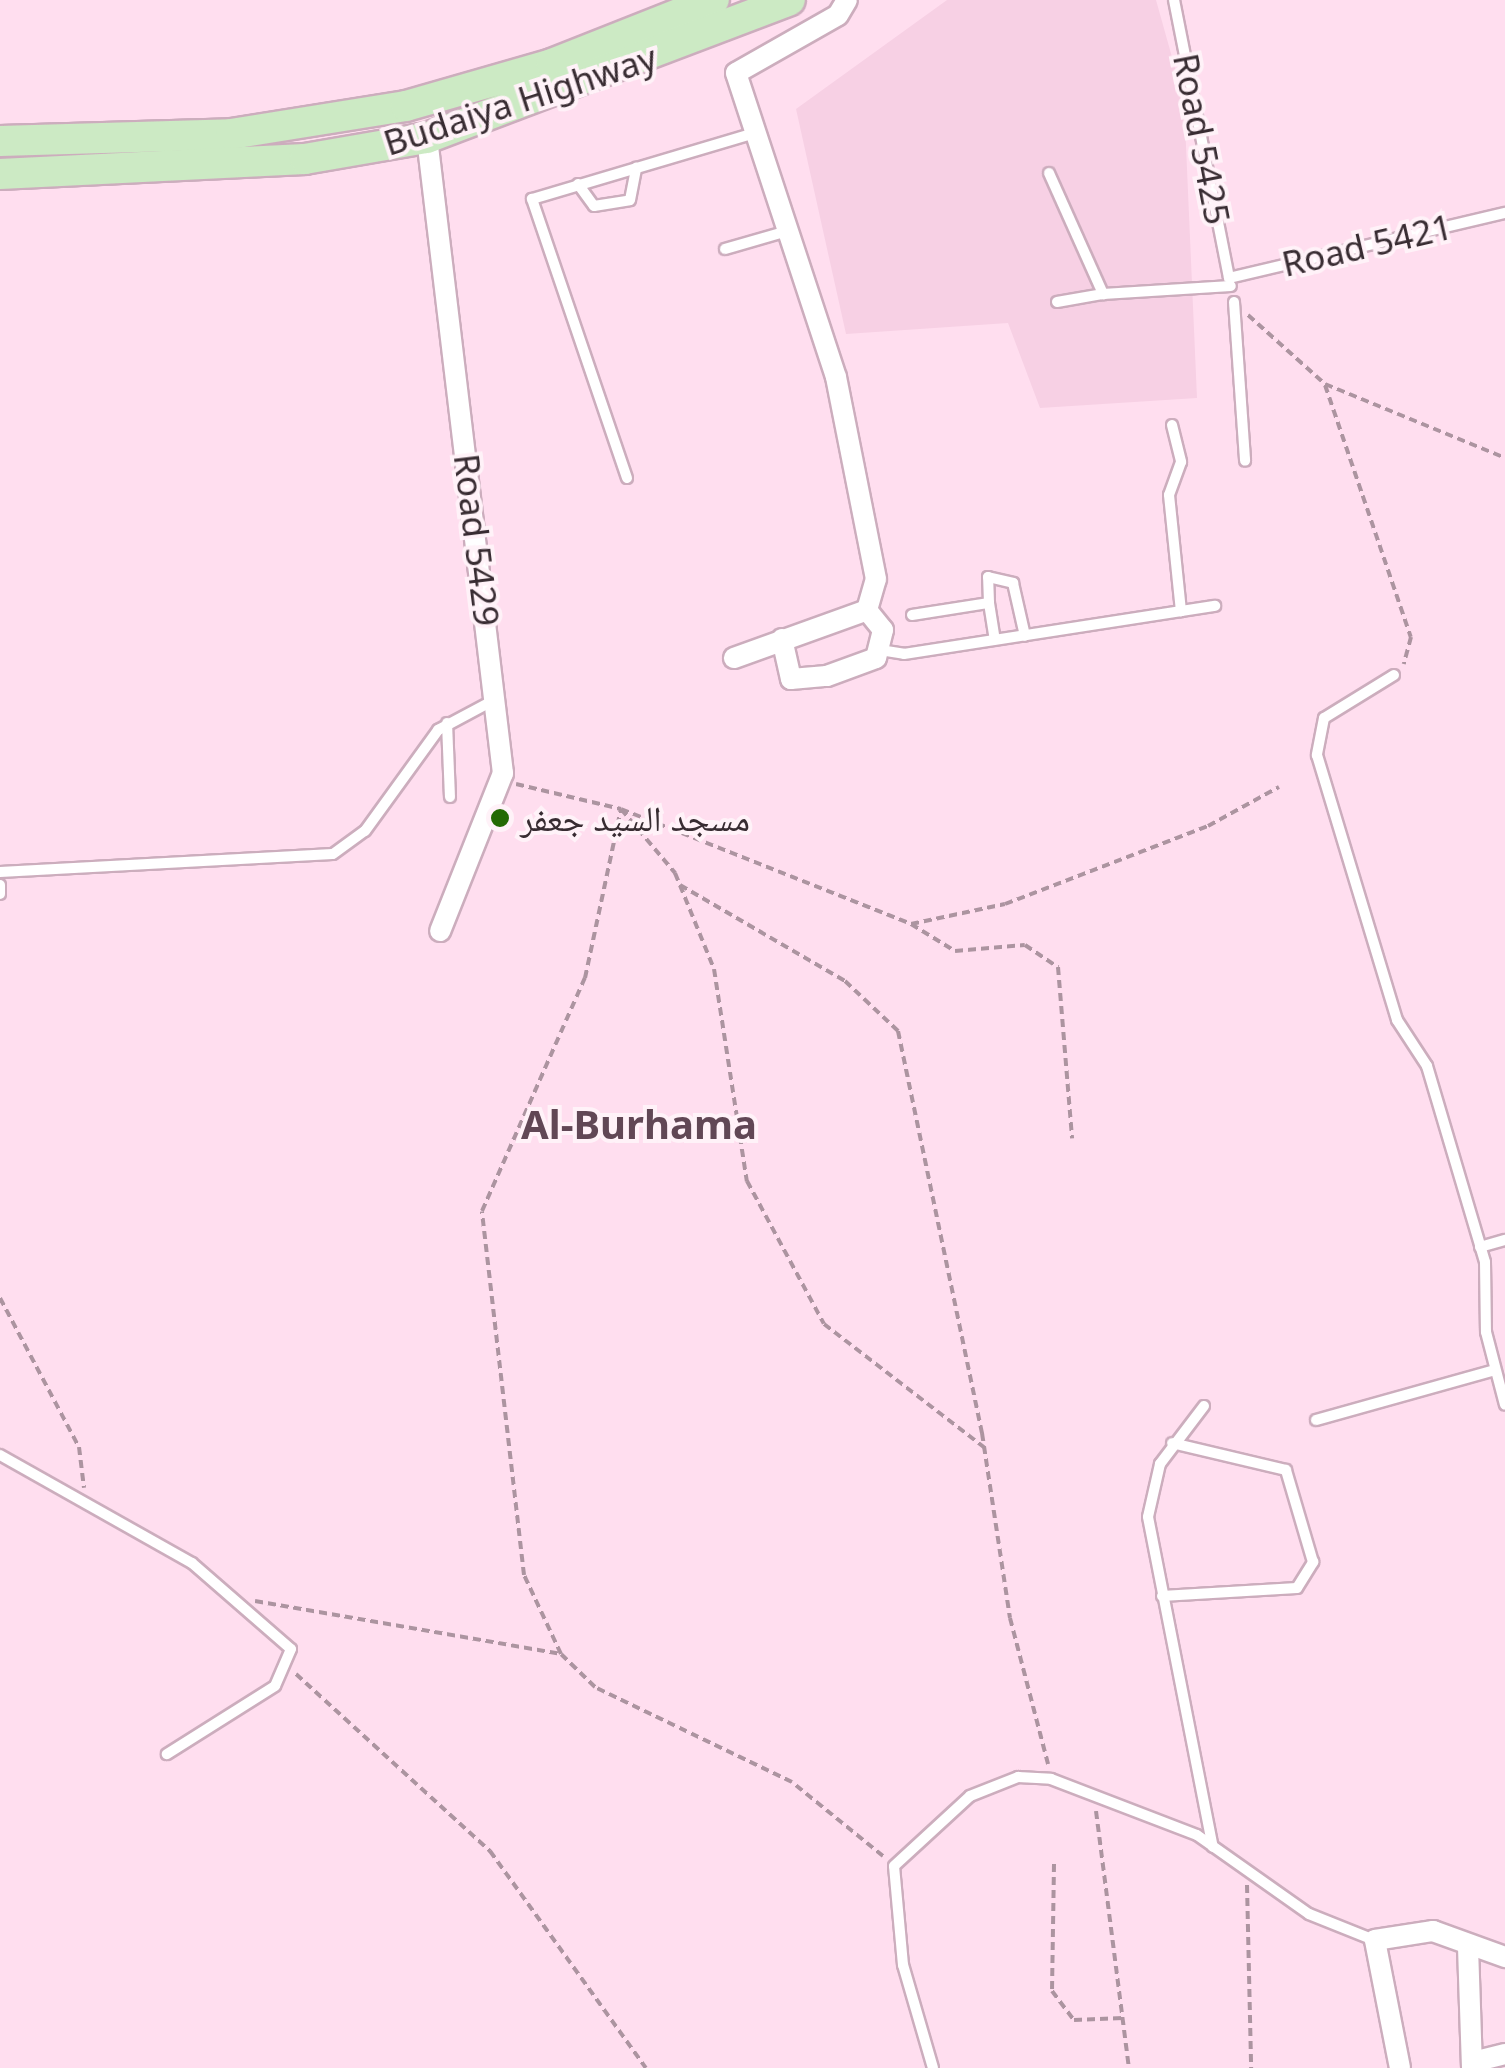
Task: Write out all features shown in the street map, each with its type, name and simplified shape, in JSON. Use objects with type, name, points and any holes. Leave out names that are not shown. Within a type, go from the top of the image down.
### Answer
[{"type":"main road","name":"Budaiya Highway","points":[[10,137],[231,134],[406,106],[552,64],[714,0]]},
{"type":"main road","name":"Budaiya Highway","points":[[0,174],[305,159],[427,138],[790,0]]},
{"type":"street","points":[[848,0],[838,15],[736,73],[792,230],[869,516],[876,580],[867,610]]},
{"type":"street","name":"Road 5429","points":[[427,138],[496,699],[502,780],[440,932]]},
{"type":"street","points":[[734,658],[867,610]]},
{"type":"street","points":[[782,640],[781,666],[804,681],[880,650],[884,630],[867,610]]},
{"type":"street","points":[[1400,2068],[1376,1940],[1433,1931],[1505,1957]]},
{"type":"street","points":[[1468,1946],[1472,2065],[1505,2054]]},
{"type":"lane","name":"Road 5425","points":[[1174,0],[1230,282]]},
{"type":"lane","points":[[627,478],[533,207],[536,193],[756,132]]},
{"type":"lane","points":[[578,184],[594,206],[630,200],[636,168]]},
{"type":"lane","points":[[1049,173],[1104,294]]},
{"type":"lane","name":"Road 5421","points":[[1058,302],[1230,282],[1505,214]]},
{"type":"lane","points":[[725,249],[792,230]]},
{"type":"lane","points":[[1234,302],[1246,462]]},
{"type":"lane","points":[[1172,425],[1181,462],[1169,495],[1181,611]]},
{"type":"lane","points":[[995,640],[988,578],[1013,583],[1025,636]]},
{"type":"lane","points":[[912,615],[989,603]]},
{"type":"lane","points":[[880,650],[995,640],[1215,606]]},
{"type":"lane","points":[[1394,675],[1324,718],[1316,755],[1396,1020],[1433,1083],[1480,1247],[1495,1370],[1505,1405]]},
{"type":"lane","points":[[0,872],[333,854],[365,831],[447,723],[496,699]]},
{"type":"lane","points":[[447,723],[450,796]]},
{"type":"lane","points":[[0,885],[0,894]]},
{"type":"lane","points":[[1480,1247],[1505,1240]]},
{"type":"lane","points":[[1316,1420],[1495,1370]]},
{"type":"lane","points":[[1204,1406],[1172,1443],[1148,1517],[1214,1847]]},
{"type":"lane","points":[[1162,1596],[1297,1588],[1313,1562],[1286,1470],[1172,1443]]},
{"type":"lane","points":[[0,1455],[84,1496],[238,1599],[291,1648],[288,1667],[276,1686],[167,1754]]},
{"type":"lane","points":[[933,2068],[902,1965],[894,1866],[970,1796],[1018,1777],[1052,1778],[1214,1847],[1309,1914],[1376,1940]]},
{"type":"path","points":[[1234,302],[1325,384],[1505,458]]},
{"type":"path","points":[[1325,384],[1411,637],[1394,675]]},
{"type":"path","points":[[502,780],[621,809],[911,924],[955,951],[1026,946],[1058,967],[1072,1138]]},
{"type":"path","points":[[911,924],[1006,904],[1208,826],[1279,787]]},
{"type":"path","points":[[621,809],[680,885],[714,969],[746,1181],[824,1324],[984,1447]]},
{"type":"path","points":[[621,809],[585,978],[482,1212],[524,1574],[561,1654],[633,1713],[824,1802],[894,1866]]},
{"type":"path","points":[[680,885],[845,980],[898,1032],[984,1447],[1010,1618],[1052,1778]]},
{"type":"path","points":[[0,1298],[79,1447],[84,1496]]},
{"type":"path","points":[[238,1599],[561,1654]]},
{"type":"path","points":[[288,1667],[490,1851],[646,2068]]},
{"type":"path","points":[[1094,1796],[1130,2068]]},
{"type":"path","points":[[1054,1864],[1052,1991],[1074,2020],[1123,2018]]},
{"type":"path","points":[[1246,1870],[1251,2068]]},
{"type":"shaded area","points":[[947,0],[1156,0],[1184,100],[1197,398],[1040,408],[1008,323],[846,334],[796,109]]},
{"type":"place","name":"مسجد السيد جعفر","points":[[500,818]]},
{"type":"district","name":"Al-Burhama","points":[[639,1124]]}]
